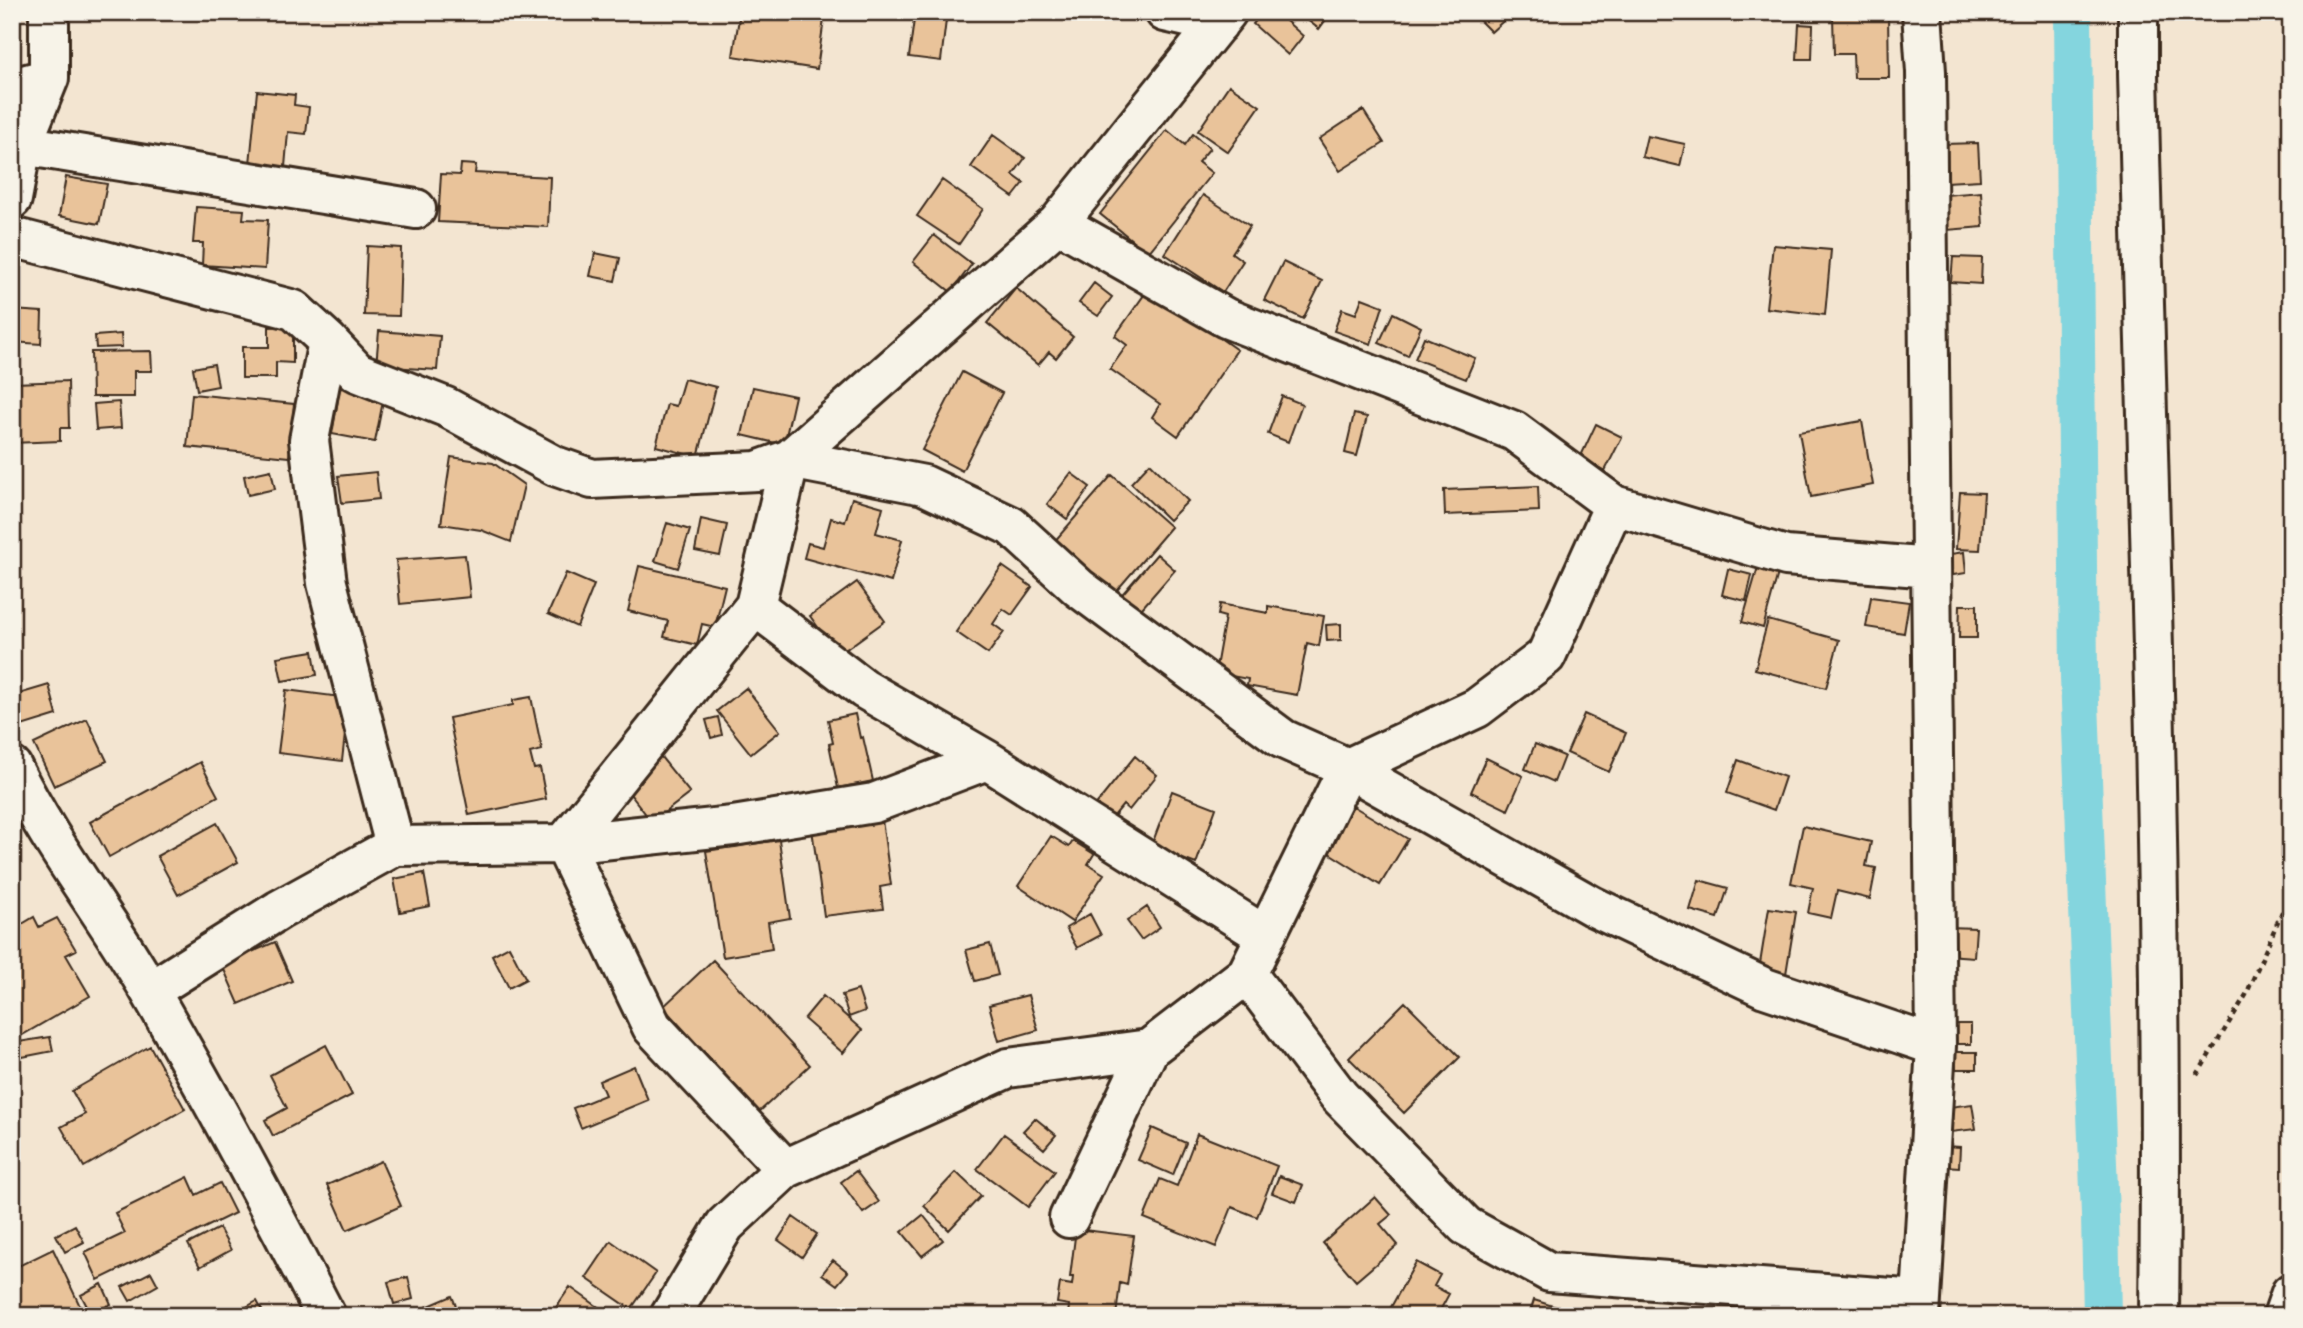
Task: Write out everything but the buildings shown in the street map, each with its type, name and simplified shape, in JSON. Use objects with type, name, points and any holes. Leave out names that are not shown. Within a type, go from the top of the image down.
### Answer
[{"type":"street","points":[[12,199],[22,145],[49,78],[49,12]]},
{"type":"street","points":[[1165,12],[1222,18]]},
{"type":"street","points":[[1247,974],[1339,1096],[1466,1226],[1549,1272],[1920,1308],[1936,1046],[1926,72],[1922,12]]},
{"type":"street","points":[[2138,12],[2161,1135],[2159,1316]]},
{"type":"street","points":[[12,237],[294,310],[357,372],[446,407],[555,466],[592,479],[757,471],[790,459],[1058,223],[1222,18]]},
{"type":"street","points":[[12,88],[49,78]]},
{"type":"street","points":[[22,145],[416,209]]},
{"type":"street","points":[[1058,223],[1226,317],[1514,431],[1614,505],[1786,556],[1931,568]]},
{"type":"street","points":[[328,341],[309,440],[327,583],[396,846]]},
{"type":"street","points":[[790,459],[924,485],[1012,526],[1079,588],[1283,739],[1348,768],[1604,912],[1765,988],[1936,1046]]},
{"type":"street","points":[[564,844],[755,606],[790,459]]},
{"type":"street","points":[[1069,1218],[1149,1049],[1247,974],[1348,768],[1477,708],[1546,656],[1614,505]]},
{"type":"street","points":[[755,606],[864,689],[988,760],[1264,935]]},
{"type":"street","points":[[150,991],[279,909],[396,846],[564,844],[733,826],[874,803],[988,760]]},
{"type":"street","points":[[12,767],[33,808],[150,991],[326,1316]]},
{"type":"street","points":[[564,844],[652,1027],[785,1169]]},
{"type":"street","points":[[670,1316],[725,1226],[785,1169],[1008,1068],[1149,1049]]},
{"type":"street","points":[[2283,1316],[2291,1293]]},
{"type":"path","points":[[2196,1077],[2246,995],[2291,891]]},
{"type":"waterway","points":[[2073,12],[2079,677],[2102,1316]]}]
